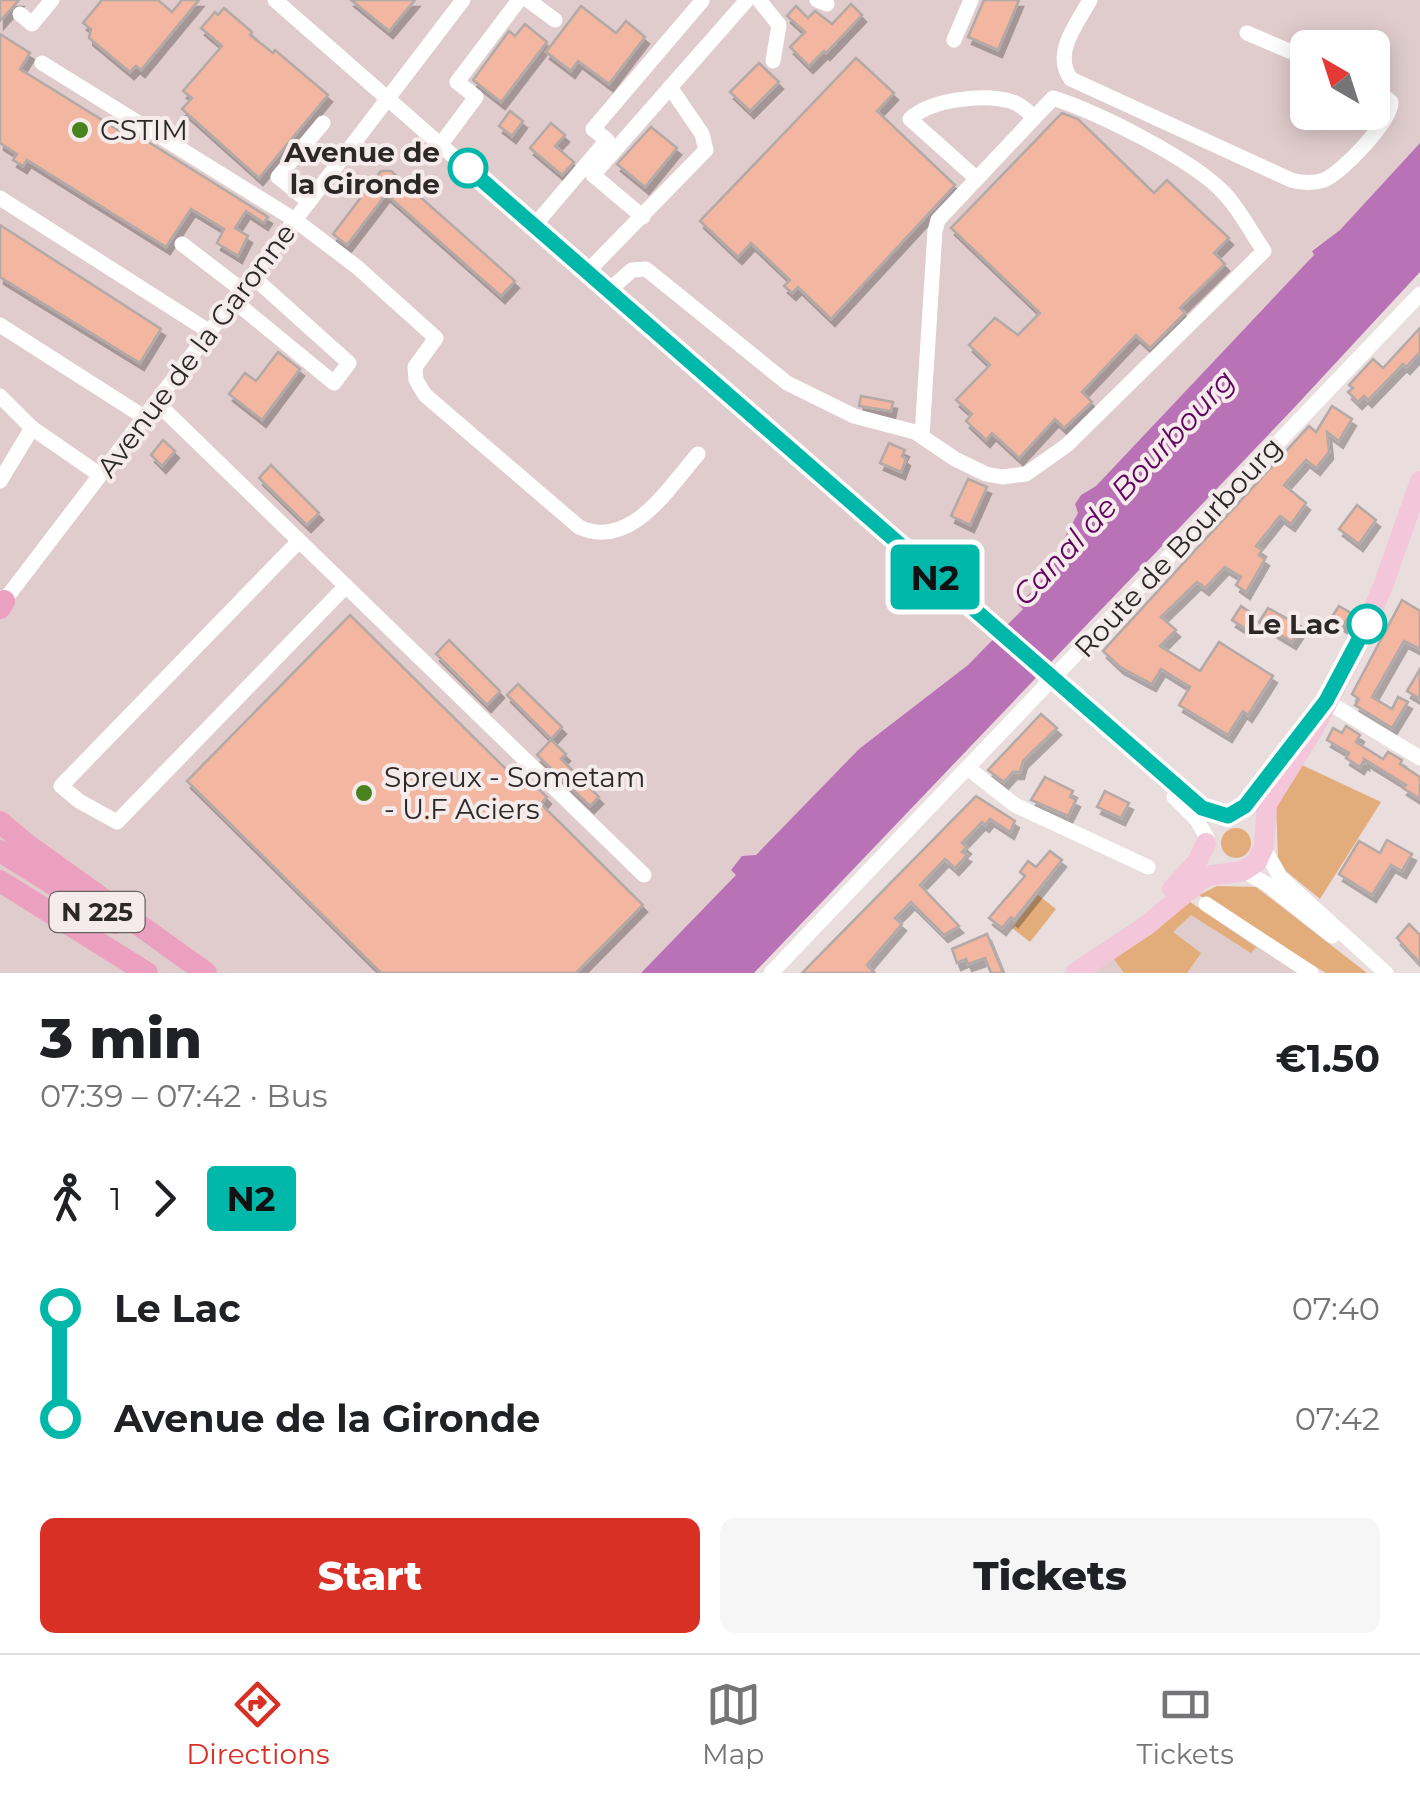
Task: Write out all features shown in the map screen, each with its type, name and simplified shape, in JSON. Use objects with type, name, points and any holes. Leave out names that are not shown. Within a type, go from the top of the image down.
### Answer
[{"type":"highway","points":[[0,822],[206,973]]},
{"type":"highway","name":"N 225","points":[[0,852],[194,973]]},
{"type":"highway","name":"N 225","points":[[0,880],[147,973]]},
{"type":"highway","points":[[0,899],[140,973]]},
{"type":"main road","points":[[1075,973],[1146,926],[1206,876],[1257,862],[1267,804],[1306,743],[1376,602],[1420,480]]},
{"type":"main road","points":[[1067,973],[1154,906],[1192,868],[1214,824],[1256,794],[1326,701]]},
{"type":"main road","points":[[1230,816],[1253,821],[1263,843]]},
{"type":"main road","points":[[1207,840],[1212,860],[1235,871]]},
{"type":"street","points":[[20,14],[32,24],[52,0]]},
{"type":"street","points":[[275,0],[1078,703],[1202,808],[1230,816]]},
{"type":"street","points":[[388,98],[464,0]]},
{"type":"street","points":[[441,144],[476,96],[457,82],[520,0]]},
{"type":"street","points":[[528,0],[555,20]]},
{"type":"street","points":[[643,217],[593,175],[746,0]]},
{"type":"street","points":[[758,0],[779,25],[773,61]]},
{"type":"street","points":[[954,40],[972,0]]},
{"type":"street","points":[[1090,0],[1062,54],[1062,65],[1071,79],[1292,180],[1319,181],[1334,174],[1376,130]]},
{"type":"street","points":[[534,226],[607,140],[593,129],[702,1]]},
{"type":"street","points":[[1247,33],[1290,51]]},
{"type":"street","points":[[42,63],[295,220],[357,267],[436,338],[415,367],[422,391],[579,527],[606,533],[627,527],[648,511],[698,454]]},
{"type":"street","points":[[587,272],[706,150],[705,140],[670,86]]},
{"type":"street","name":"Avenue de la Garonne","points":[[1,604],[388,98]]},
{"type":"street","points":[[608,291],[632,270],[646,269],[779,377],[854,416],[922,436],[986,474],[1010,477],[1033,470],[1067,445],[1264,252],[1228,198],[1192,169],[1114,124],[1052,98],[942,214],[935,230],[922,436]]},
{"type":"street","points":[[976,178],[910,119],[931,106],[985,100],[1009,101],[1034,117]]},
{"type":"street","points":[[309,202],[278,177],[322,123]]},
{"type":"street","points":[[0,198],[210,332]]},
{"type":"street","points":[[182,244],[349,364],[334,384],[243,289]]},
{"type":"street","name":"Route de Bourbourg","points":[[770,973],[1420,294]]},
{"type":"street","points":[[0,325],[144,417]]},
{"type":"street","points":[[0,396],[32,428],[100,476]]},
{"type":"street","points":[[156,402],[644,875]]},
{"type":"street","points":[[0,481],[32,428]]},
{"type":"street","points":[[299,542],[61,786],[117,822],[346,586]]},
{"type":"street","points":[[1326,701],[1417,750]]},
{"type":"street","points":[[1078,703],[1188,810],[1207,840]]},
{"type":"street","points":[[968,768],[1014,804],[1148,867]]},
{"type":"street","points":[[1263,843],[1280,877],[1383,973]]},
{"type":"street","points":[[1235,871],[1268,884],[1383,973]]},
{"type":"street","points":[[1206,904],[1311,973]]},
{"type":"shaded area","points":[[0,0],[1420,0],[1420,143],[1340,230],[1312,250],[1315,254],[1096,486],[1081,495],[1075,504],[1078,513],[1038,586],[1019,604],[1023,609],[968,665],[859,749],[641,973],[0,973]]},
{"type":"shaded area","points":[[1302,765],[1381,802],[1320,899],[1286,871],[1278,857],[1276,803]]},
{"type":"shaded area","points":[[1236,828],[1247,832],[1251,843],[1247,854],[1236,858],[1225,854],[1221,843],[1225,832]]},
{"type":"shaded area","points":[[1217,886],[1256,887],[1367,973],[1326,973],[1199,895]]},
{"type":"shaded area","points":[[1038,895],[1056,909],[1030,942],[1012,928]]},
{"type":"shaded area","points":[[1190,902],[1299,973],[1084,973]]},
{"type":"shaded area","points":[[1190,902],[1256,947],[1251,953],[1191,915],[1173,932],[1201,953],[1187,973],[1124,973],[1114,959]]},
{"type":"water","name":"Canal de Bourbourg","points":[[1420,143],[1420,272],[1292,410],[754,973],[641,973],[736,875],[731,870],[742,856],[756,855],[859,749],[968,665],[1023,609],[1018,604],[1038,586],[1078,513],[1075,504],[1081,495],[1096,486],[1314,255],[1312,251],[1340,230]]},
{"type":"building","points":[[0,0],[19,0],[0,21]]},
{"type":"building","points":[[102,0],[158,0],[172,12],[182,0],[199,0],[141,70],[136,66],[130,72],[89,38],[91,29],[83,23]]},
{"type":"building","points":[[351,0],[415,0],[389,31]]},
{"type":"building","points":[[984,0],[1019,0],[998,50],[968,37]]},
{"type":"building","points":[[851,4],[862,15],[809,66],[790,47],[805,32],[787,16],[796,6],[808,18],[815,11],[832,24]]},
{"type":"building","points":[[581,6],[616,33],[626,21],[645,37],[609,84],[578,61],[571,71],[546,52]]},
{"type":"building","points":[[224,8],[252,32],[250,35],[273,53],[275,50],[328,95],[259,178],[182,109],[192,98],[183,91],[222,46],[201,28]]},
{"type":"building","points":[[525,24],[547,42],[501,102],[473,80],[509,31],[515,36]]},
{"type":"building","points":[[0,34],[30,53],[20,69],[128,136],[134,133],[268,217],[264,223],[246,211],[235,228],[248,236],[238,256],[217,243],[224,229],[191,209],[166,247],[27,160],[23,166],[13,160],[17,154],[0,143]]},
{"type":"building","points":[[856,58],[894,93],[877,111],[955,185],[831,319],[798,287],[792,293],[784,286],[790,280],[751,243],[738,257],[700,221]]},
{"type":"building","points":[[759,63],[779,82],[750,111],[730,92]]},
{"type":"building","points":[[510,111],[523,121],[512,136],[499,126]]},
{"type":"building","points":[[1062,113],[1078,119],[1154,193],[1167,180],[1229,238],[1214,253],[1225,264],[1180,308],[1185,313],[1150,348],[1136,335],[1082,392],[1092,402],[1064,428],[1055,419],[1019,458],[992,433],[986,440],[966,421],[972,414],[956,400],[990,365],[969,345],[995,318],[1018,335],[1040,313],[951,228]]},
{"type":"building","points":[[551,123],[565,135],[555,146],[574,162],[562,175],[530,148]]},
{"type":"building","points":[[651,127],[677,148],[645,187],[617,164]]},
{"type":"building","points":[[381,171],[391,171],[515,281],[501,296],[386,194],[347,245],[333,234]]},
{"type":"building","points":[[0,225],[161,329],[140,363],[0,277]]},
{"type":"building","points":[[1420,328],[1420,352],[1368,400],[1364,396],[1358,402],[1348,392],[1353,388],[1349,385],[1373,359],[1383,368]]},
{"type":"building","points":[[278,352],[300,369],[262,420],[229,394],[245,373],[256,381]]},
{"type":"building","points":[[861,396],[893,402],[891,411],[859,406]]},
{"type":"building","points":[[1332,406],[1352,419],[1339,441],[1327,432],[1329,452],[1316,468],[1306,460],[1284,485],[1306,503],[1291,524],[1280,516],[1256,546],[1265,559],[1246,592],[1236,585],[1241,577],[1225,567],[1205,588],[1197,582],[1161,617],[1176,630],[1160,646],[1200,671],[1219,642],[1273,676],[1248,715],[1243,711],[1228,735],[1179,705],[1190,687],[1161,669],[1152,684],[1120,667],[1103,651],[1309,426],[1316,432]]},
{"type":"building","points":[[163,440],[175,451],[162,466],[151,455]]},
{"type":"building","points":[[889,443],[905,450],[901,472],[880,463]]},
{"type":"building","points":[[271,465],[319,513],[307,525],[259,478]]},
{"type":"building","points":[[968,479],[987,487],[970,525],[951,516]]},
{"type":"building","points":[[1357,505],[1376,520],[1359,544],[1339,529]]},
{"type":"building","points":[[1402,600],[1420,611],[1420,649],[1404,641],[1372,697],[1392,709],[1398,697],[1408,702],[1392,728],[1355,705],[1359,699],[1352,694]]},
{"type":"building","points":[[1241,606],[1254,615],[1246,629],[1232,620]]},
{"type":"building","points":[[1339,606],[1351,613],[1343,626],[1331,618]]},
{"type":"building","points":[[1268,608],[1302,627],[1292,642],[1259,622]]},
{"type":"building","name":"Spreux - Sometam - U.F Aciers","points":[[350,615],[511,774],[517,768],[547,797],[541,804],[643,905],[576,973],[381,973],[187,781]]},
{"type":"building","points":[[449,640],[500,691],[487,705],[436,654]]},
{"type":"building","points":[[1420,669],[1420,699],[1407,691]]},
{"type":"building","points":[[518,684],[562,727],[551,739],[507,695]]},
{"type":"building","points":[[1041,714],[1057,728],[1023,761],[1020,772],[1013,772],[1004,782],[988,770]]},
{"type":"building","points":[[1346,726],[1360,735],[1356,742],[1383,759],[1388,752],[1420,777],[1420,799],[1403,788],[1406,785],[1364,759],[1360,767],[1346,758],[1349,753],[1327,740],[1333,728],[1342,733]]},
{"type":"building","points":[[551,740],[566,754],[561,759],[599,797],[590,806],[537,755]]},
{"type":"building","points":[[1045,777],[1073,791],[1070,797],[1076,800],[1068,816],[1031,800]]},
{"type":"building","points":[[1105,791],[1129,803],[1121,818],[1097,807]]},
{"type":"building","points":[[976,796],[1015,821],[1010,832],[990,819],[985,825],[982,822],[962,843],[967,847],[962,852],[967,855],[955,868],[945,859],[920,885],[959,926],[944,935],[911,902],[895,918],[902,924],[867,965],[875,973],[802,973]]},
{"type":"building","points":[[1387,840],[1412,854],[1402,871],[1391,865],[1372,895],[1339,874],[1359,841],[1380,853]]},
{"type":"building","points":[[1050,851],[1062,860],[1014,920],[1011,917],[1002,928],[989,918],[1025,876],[1020,872],[1028,861],[1036,867]]},
{"type":"building","points":[[1409,924],[1420,935],[1420,963],[1397,938]]},
{"type":"building","points":[[987,934],[1003,973],[991,973],[985,958],[957,963],[952,949]]},
{"type":"bus line","name":"N2","points":[[468,168],[1202,808],[1233,815],[1256,794],[1326,701],[1367,624]]},
{"type":"place","name":"CSTIM","points":[[80,130]]},
{"type":"place","name":"Avenue de la Gironde","points":[[468,168]]},
{"type":"place","name":"Le Lac","points":[[1367,624]]},
{"type":"place","name":"Spreux - Sometam - U.F Aciers","points":[[364,793]]}]
